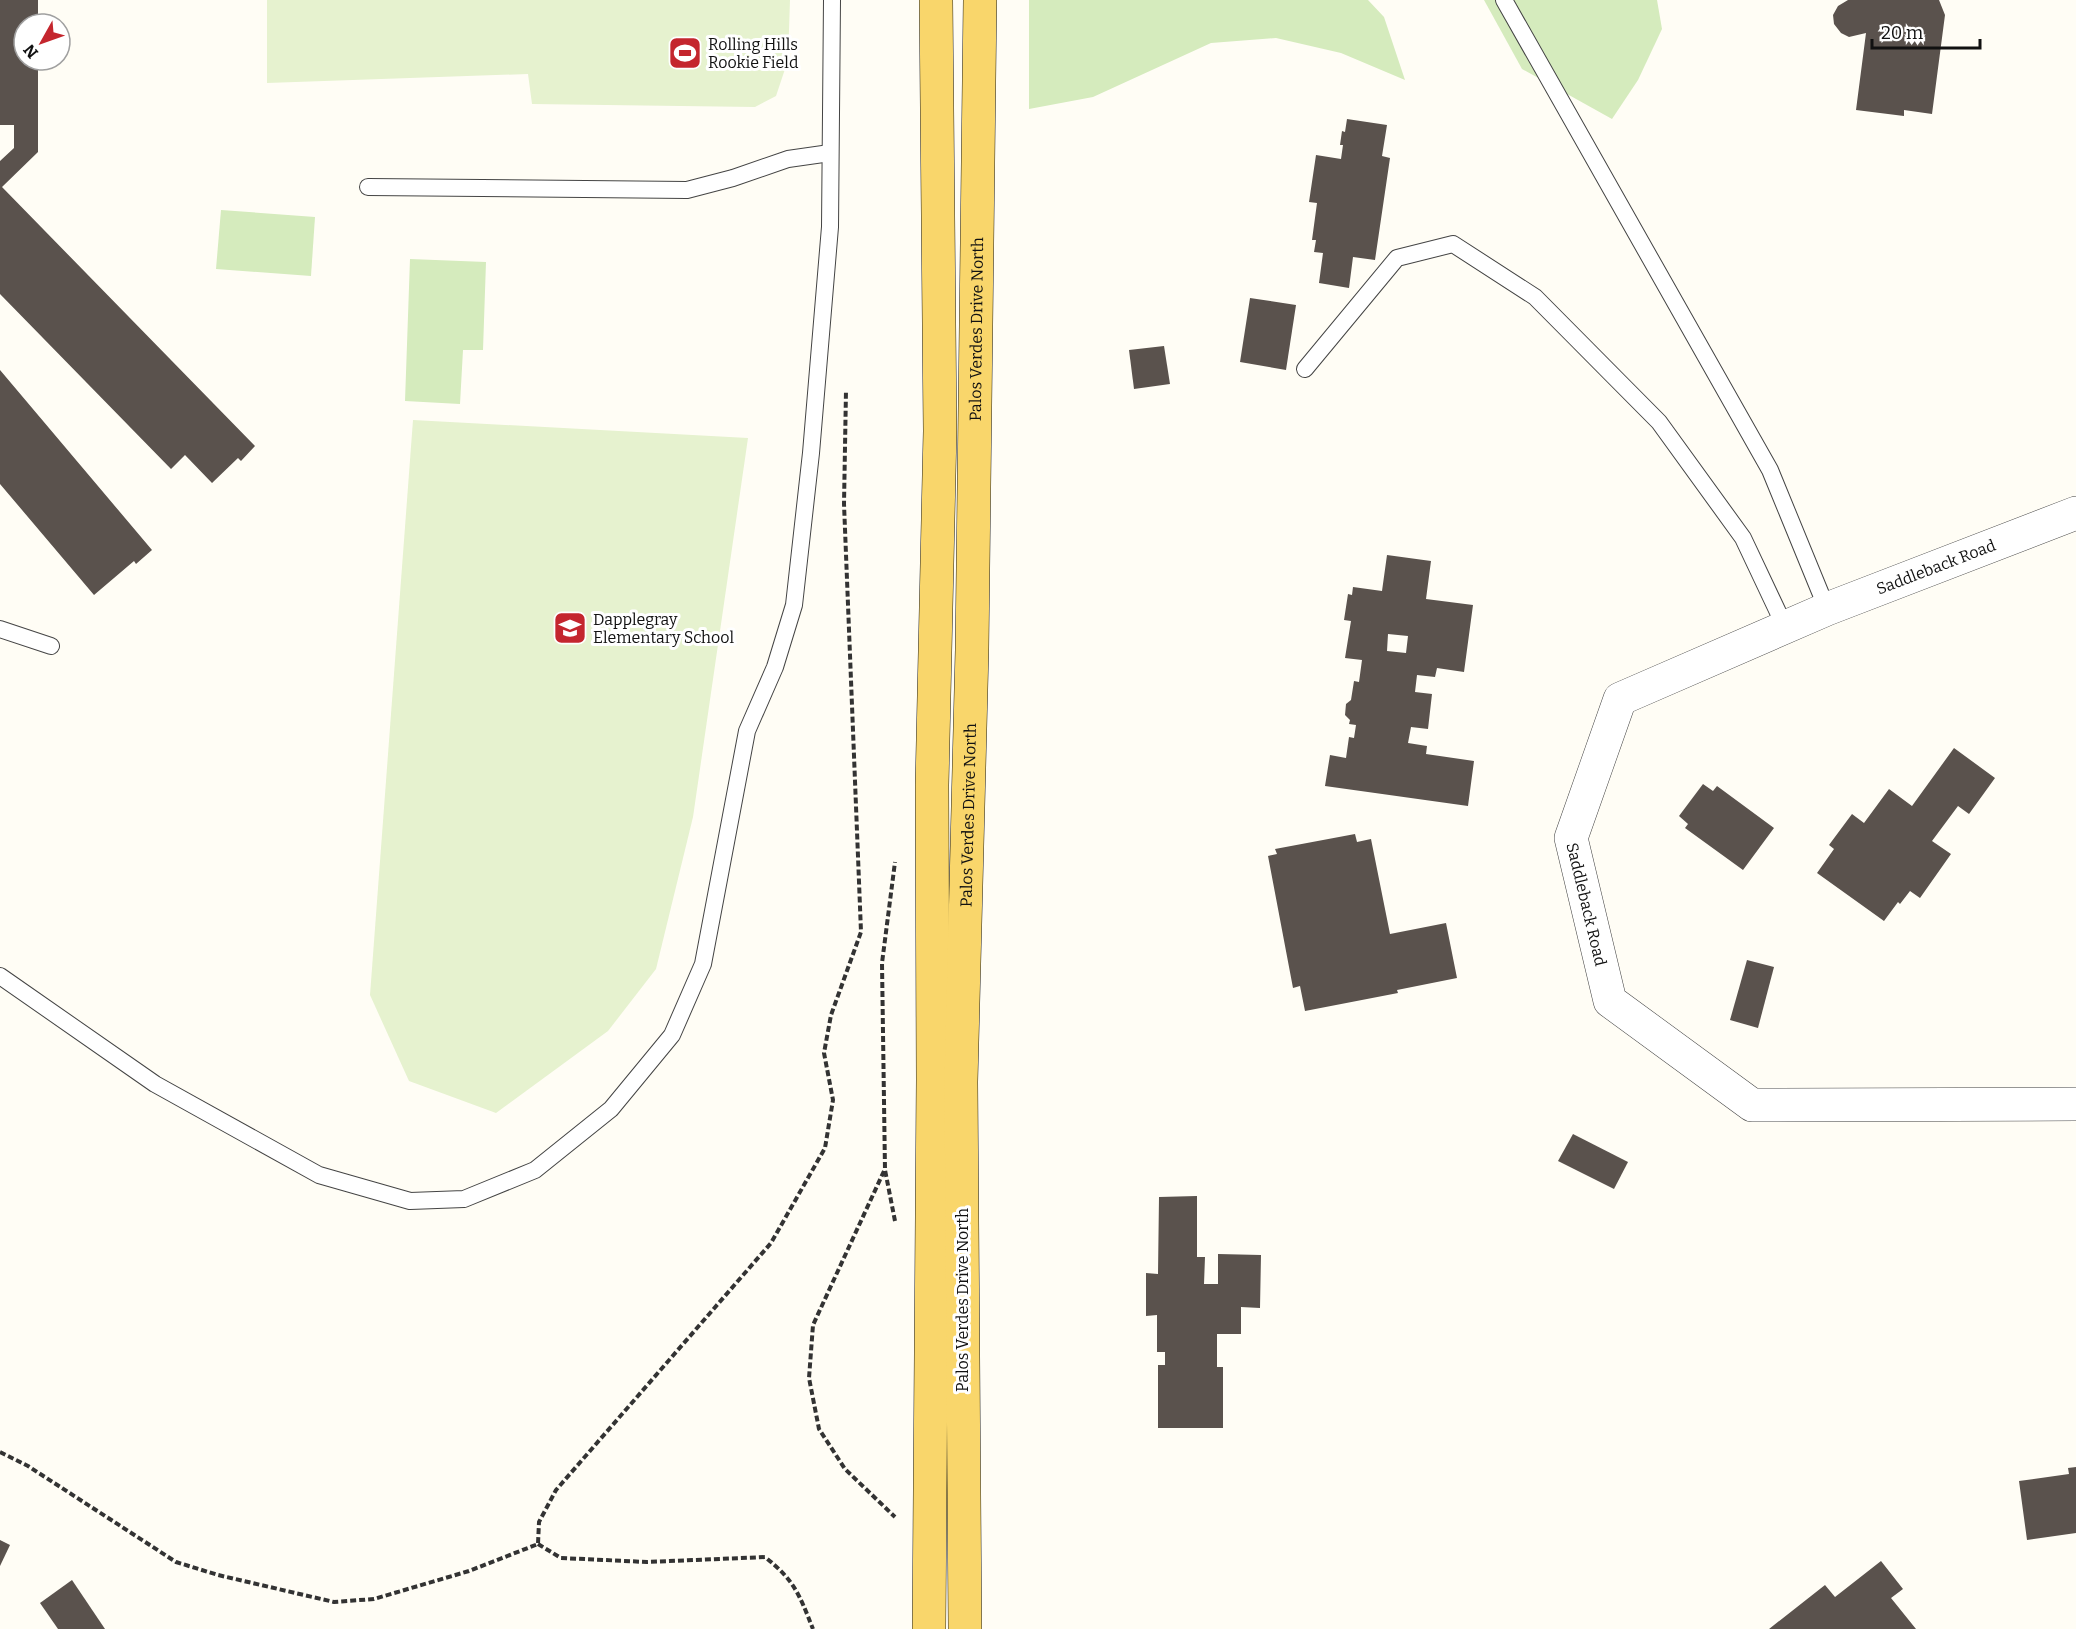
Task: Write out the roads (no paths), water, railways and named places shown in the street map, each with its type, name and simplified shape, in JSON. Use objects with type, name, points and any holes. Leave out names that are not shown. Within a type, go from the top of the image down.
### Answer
[{"type":"main road","name":"Palos Verdes Drive North","points":[[929,1629],[933,1091],[932,786],[940,431],[936,0]]},
{"type":"main road","name":"Palos Verdes Drive North","points":[[964,1629],[961,1082],[972,650],[980,0]]},
{"type":"street","name":"Saddleback Road","points":[[2076,513],[1827,609],[1620,699],[1571,838],[1610,1001],[1752,1105],[2076,1104]]},
{"type":"lane","points":[[0,976],[155,1084],[288,1158],[319,1175],[410,1201],[464,1199],[535,1170],[611,1109],[672,1035],[702,964],[747,731],[775,667],[794,605],[812,453],[830,228],[832,0]]},
{"type":"lane","points":[[1503,0],[1770,470],[1827,609]]},
{"type":"lane","points":[[368,187],[687,190],[733,178],[788,159],[830,153]]},
{"type":"lane","points":[[1305,369],[1397,258],[1453,244],[1535,297],[1659,422],[1743,538],[1785,627]]},
{"type":"lane","points":[[0,629],[51,645]]},
{"type":"place","name":"Rolling Hills Rookie Field","points":[[685,53]]},
{"type":"place","name":"Dapplegray Elementary School","points":[[570,628]]}]
